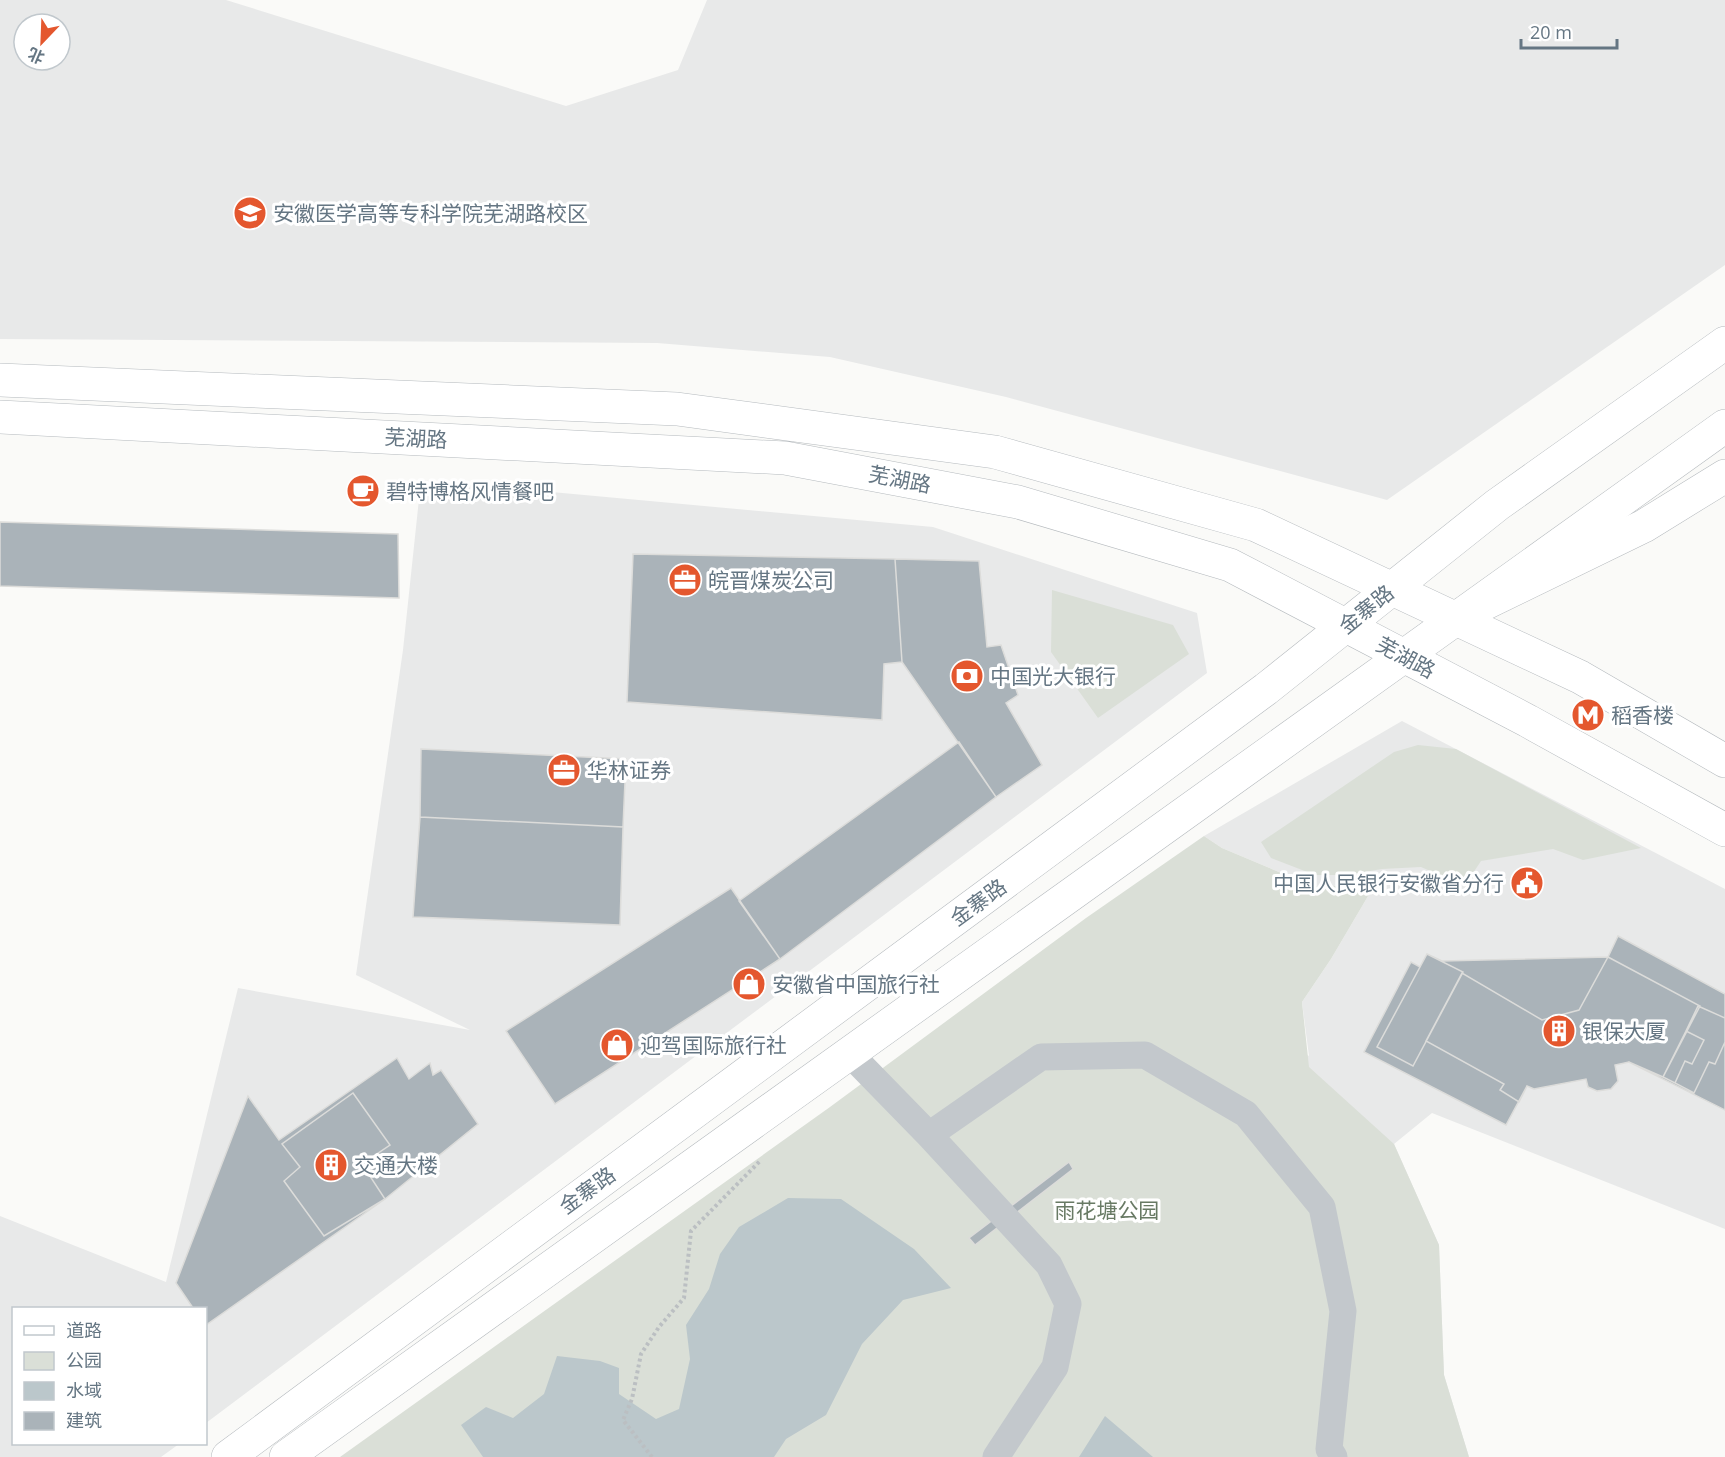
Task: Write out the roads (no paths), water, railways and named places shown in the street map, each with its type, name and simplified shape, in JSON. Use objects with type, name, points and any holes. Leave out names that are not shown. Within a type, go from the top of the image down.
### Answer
[{"type":"main road","name":"金寨路","points":[[228,1457],[1257,696],[1497,505],[1725,343]]},
{"type":"main road","name":"芜湖路","points":[[0,380],[677,409],[995,452],[1256,525],[1580,677],[1725,761]]},
{"type":"main road","name":"芜湖路","points":[[0,417],[785,458],[1030,505],[1230,566],[1528,721],[1725,830]]},
{"type":"main road","name":"金寨路","points":[[286,1457],[1725,426]]},
{"type":"main road","points":[[1455,618],[1644,526],[1725,476]]},
{"type":"street","points":[[850,1054],[929,1135],[1049,1265],[1068,1304],[1055,1367],[996,1457]]},
{"type":"street","points":[[929,1135],[1041,1057],[1145,1055],[1246,1114],[1322,1207],[1342,1311],[1329,1449],[1334,1457]]},
{"type":"water","points":[[788,1198],[841,1199],[914,1249],[951,1288],[903,1300],[862,1344],[826,1415],[786,1439],[774,1457],[483,1457],[461,1425],[486,1407],[513,1418],[544,1394],[557,1356],[600,1361],[619,1368],[619,1394],[656,1419],[679,1409],[690,1359],[686,1325],[709,1289],[720,1254],[739,1227]]},
{"type":"water","points":[[1105,1416],[1153,1457],[1079,1457]]},
{"type":"place","name":"安徽医学高等专科学院芜湖路校区","points":[[250,213]]},
{"type":"place","name":"碧特博格风情餐吧","points":[[363,491]]},
{"type":"place","name":"皖晋煤炭公司","points":[[685,580]]},
{"type":"place","name":"中国光大银行","points":[[967,676]]},
{"type":"place","name":"稻香楼","points":[[1588,715]]},
{"type":"place","name":"华林证券","points":[[564,770]]},
{"type":"place","name":"中国人民银行安徽省分行","points":[[1527,883]]},
{"type":"place","name":"安徽省中国旅行社","points":[[749,984]]},
{"type":"place","name":"银保大厦","points":[[1559,1031]]},
{"type":"place","name":"迎驾国际旅行社","points":[[617,1045]]},
{"type":"place","name":"交通大楼","points":[[331,1165]]},
{"type":"park label","name":"雨花塘公园","points":[[1107,1210]]}]
